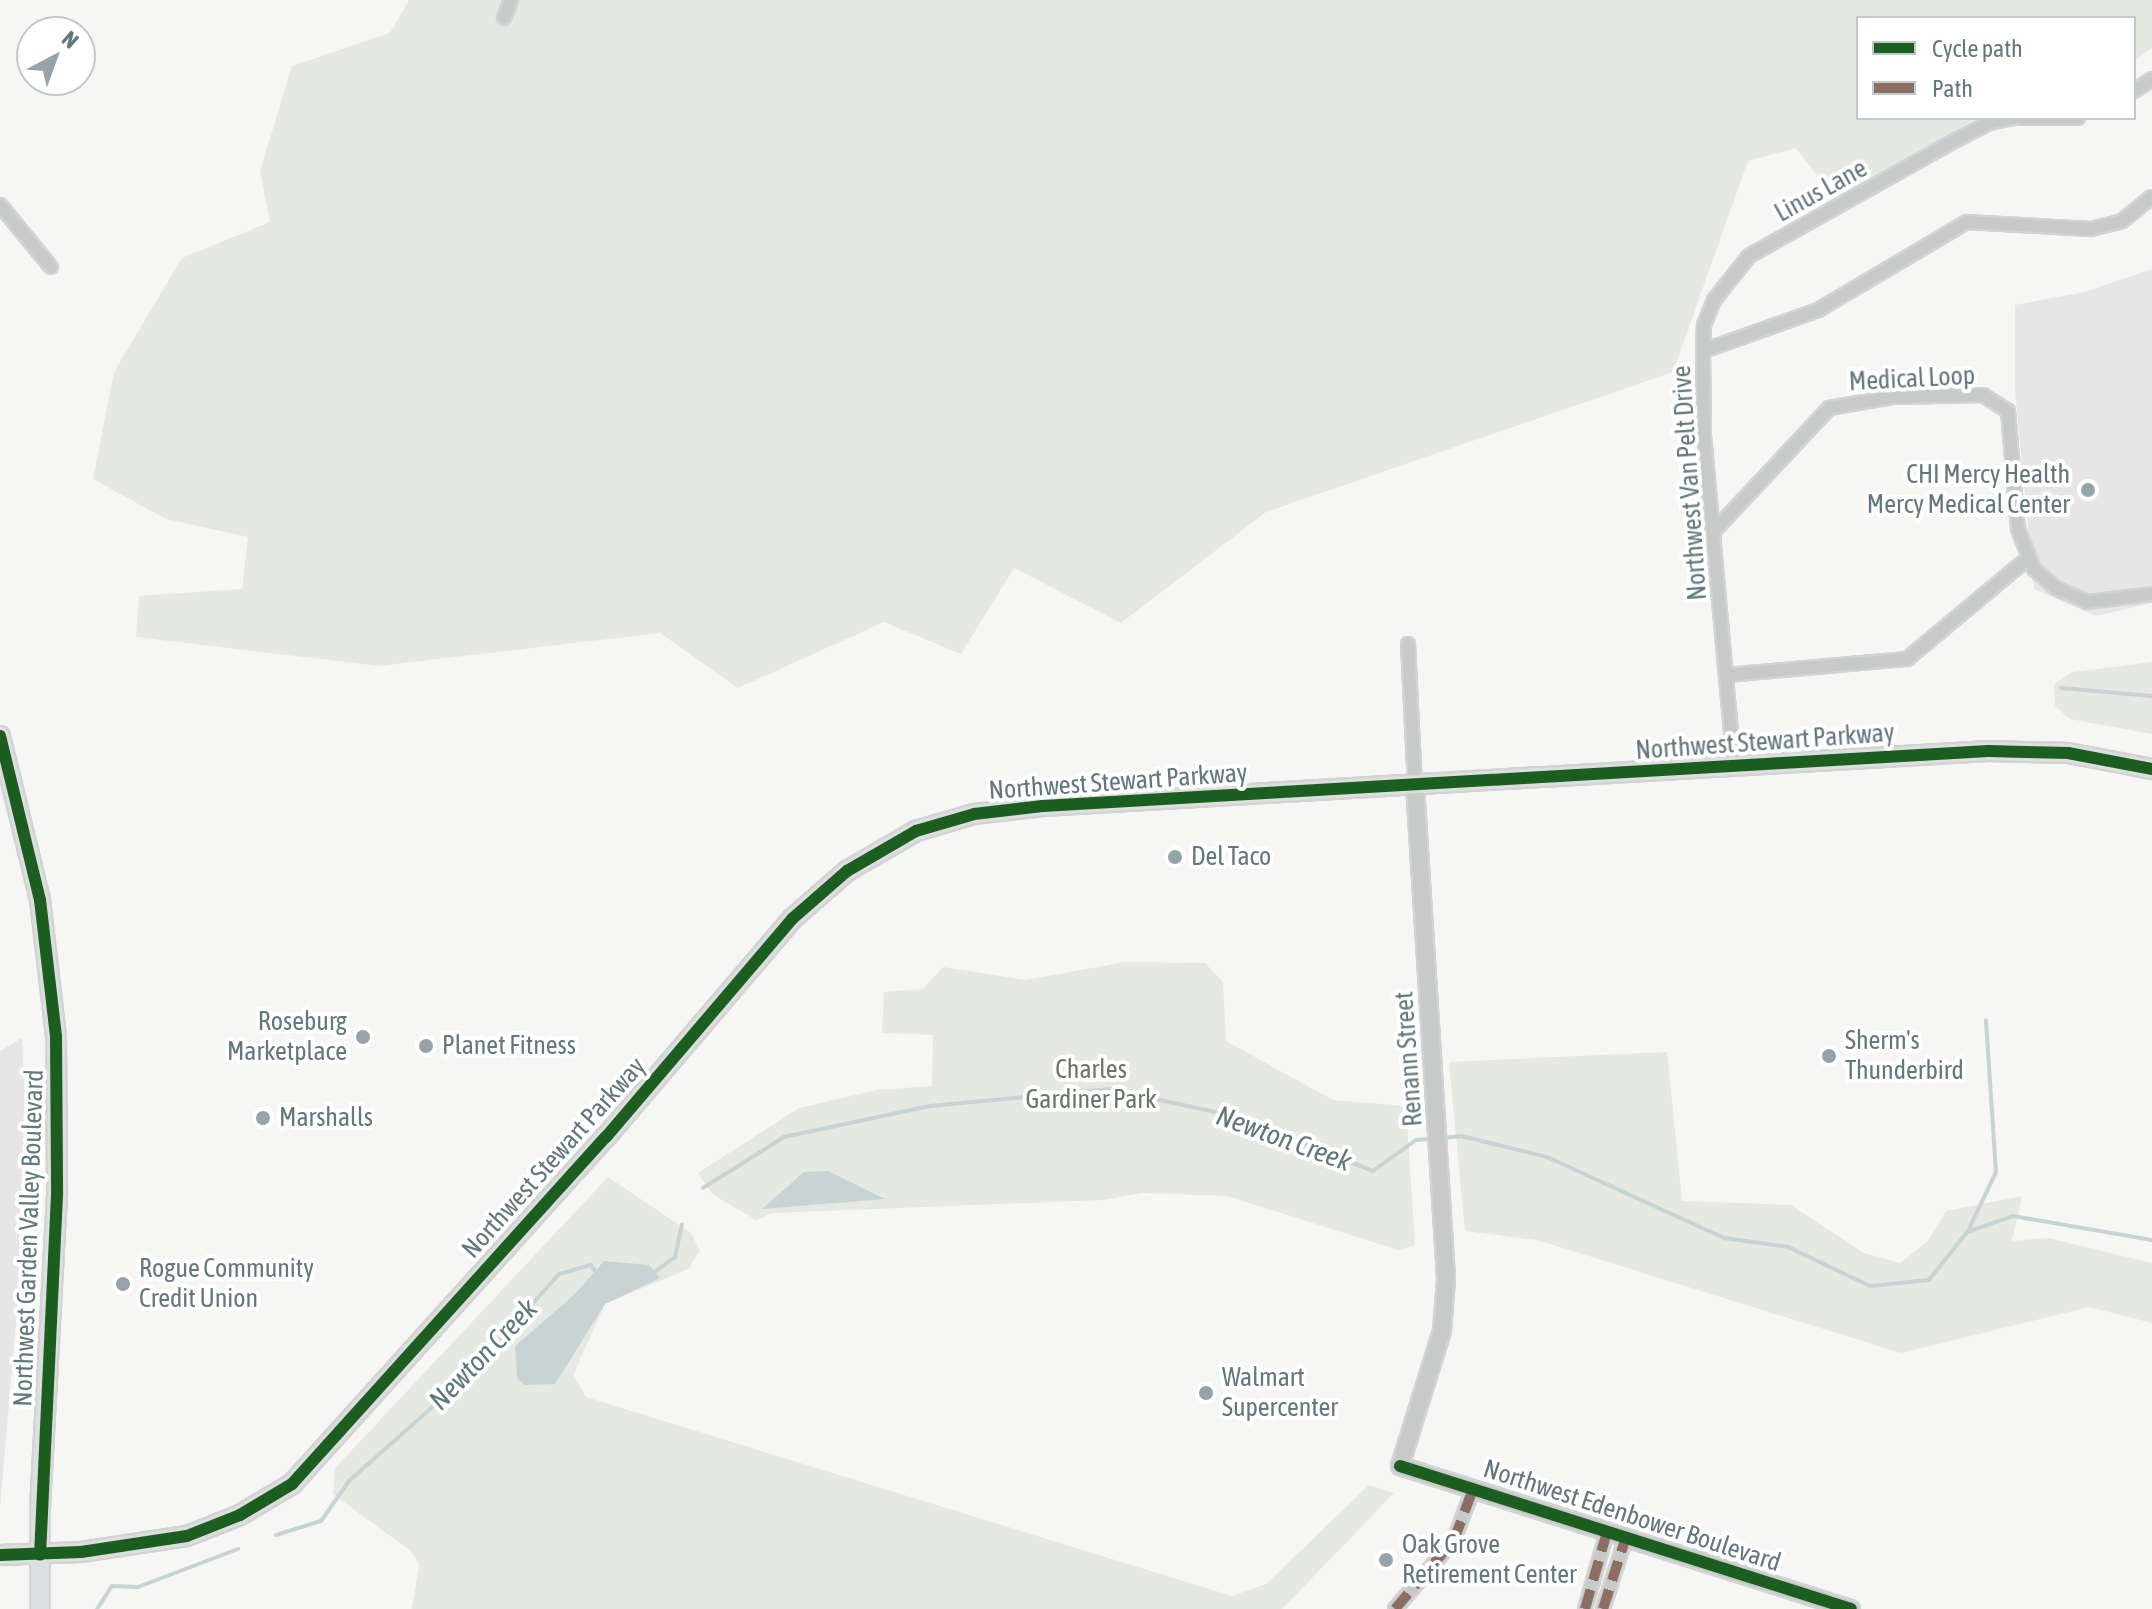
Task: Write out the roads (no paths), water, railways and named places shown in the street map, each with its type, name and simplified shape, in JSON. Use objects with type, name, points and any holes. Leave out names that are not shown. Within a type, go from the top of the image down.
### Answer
[{"type":"main road","name":"Northwest Garden Valley Boulevard","points":[[0,736],[40,900],[56,1036],[57,1195],[40,1609]]},
{"type":"main road","name":"Northwest Stewart Parkway","points":[[0,1555],[40,1555],[187,1536],[240,1515],[292,1484],[606,1137],[792,919],[818,893],[893,842],[946,820],[1008,810],[2015,750],[2068,753],[2152,769]]},
{"type":"street","points":[[504,18],[511,0]]},
{"type":"street","name":"Linus Lane","points":[[1703,351],[1704,325],[1714,300],[1749,256],[1956,140],[1989,123],[2003,120]]},
{"type":"street","name":"Northwest Van Pelt Drive","points":[[1734,765],[1704,433],[1703,351],[1806,316],[1967,222],[2091,229],[2122,221],[2152,197]]},
{"type":"street","points":[[0,205],[51,267]]},
{"type":"street","name":"Medical Loop","points":[[1715,530],[1829,408],[1892,397],[1983,395],[2002,403],[2010,421],[2018,529],[2027,559]]},
{"type":"street","points":[[1727,675],[1907,659],[2027,559],[2041,578],[2087,602],[2152,594]]},
{"type":"street","name":"Renann Street","points":[[1400,1466],[1442,1331],[1446,1279],[1408,644]]},
{"type":"street","name":"Northwest Edenbower Boulevard","points":[[1400,1466],[1851,1609]]},
{"type":"street","points":[[1395,1609],[1454,1540],[1473,1489]]},
{"type":"street","points":[[1585,1609],[1607,1532]]},
{"type":"street","points":[[1603,1609],[1626,1537]]},
{"type":"waterway","points":[[2061,688],[2152,696]]},
{"type":"waterway","points":[[1968,1231],[1996,1172],[1986,1020]]},
{"type":"waterway","name":"Newton Creek","points":[[703,1188],[784,1137],[930,1106],[1110,1089],[1237,1117],[1373,1171],[1416,1140],[1432,1139]]},
{"type":"waterway","name":"Newton Creek","points":[[1440,1138],[1461,1136],[1547,1157],[1724,1238],[1788,1247],[1870,1286],[1929,1280],[1967,1232],[2013,1216],[2152,1240]]},
{"type":"waterway","name":"Newton Creek","points":[[652,1274],[675,1257],[682,1225]]},
{"type":"waterway","name":"Newton Creek","points":[[276,1535],[321,1521],[349,1481],[474,1370],[559,1274],[591,1265],[595,1271]]},
{"type":"waterway","name":"Newton Creek","points":[[97,1609],[112,1586],[138,1587],[238,1549]]},
{"type":"place","name":"CHI Mercy Health Mercy Medical Center","points":[[2088,490]]},
{"type":"place","name":"Del Taco","points":[[1175,857]]},
{"type":"place","name":"Roseburg Marketplace","points":[[363,1037]]},
{"type":"place","name":"Planet Fitness","points":[[426,1046]]},
{"type":"place","name":"Sherm's Thunderbird","points":[[1829,1056]]},
{"type":"place","name":"Marshalls","points":[[263,1118]]},
{"type":"place","name":"Rogue Community Credit Union","points":[[123,1284]]},
{"type":"place","name":"Walmart Supercenter","points":[[1206,1393]]},
{"type":"place","name":"Oak Grove Retirement Center","points":[[1386,1560]]},
{"type":"park label","name":"Charles Gardiner Park","points":[[1091,1085]]}]
